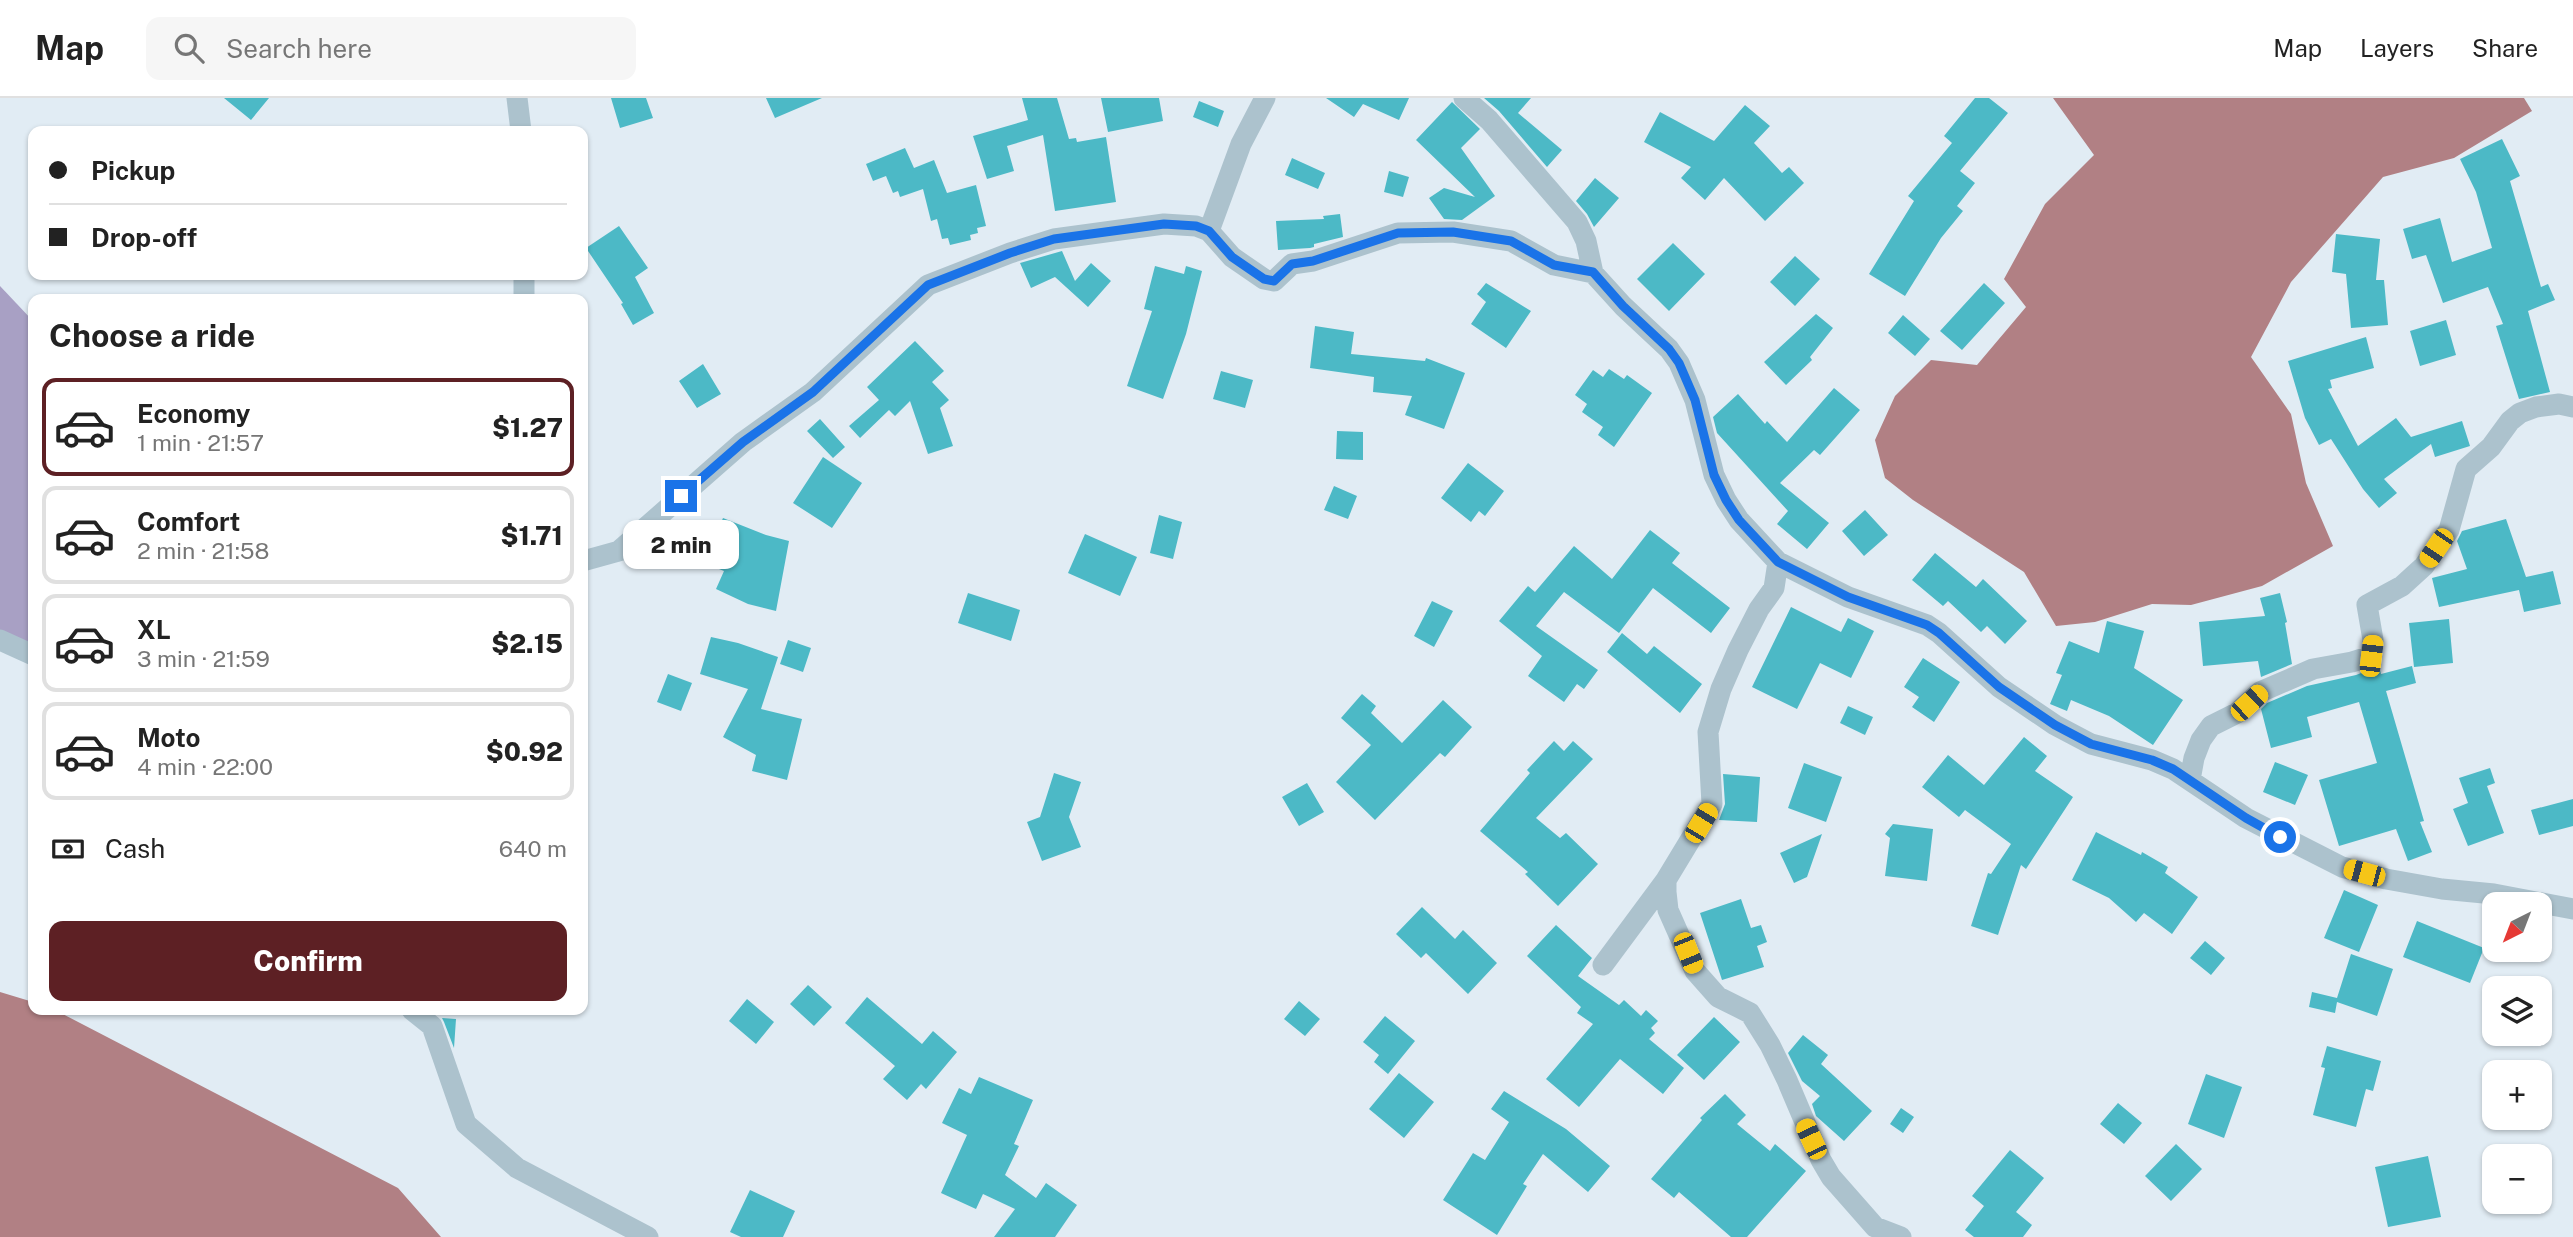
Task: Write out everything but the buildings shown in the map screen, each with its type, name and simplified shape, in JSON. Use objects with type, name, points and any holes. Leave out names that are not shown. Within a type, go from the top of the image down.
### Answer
[{"type":"street","points":[[517,98],[520,126]]},
{"type":"street","points":[[1209,231],[1241,144],[1265,98]]},
{"type":"street","points":[[1464,98],[1489,120],[1577,222],[1586,241],[1593,272],[1623,306],[1669,349],[1679,363],[1695,400],[1714,475],[1726,500],[1739,520],[1778,562],[1848,597],[1927,625],[1999,687],[2055,725],[2091,744],[2152,760],[2181,774],[2246,818],[2342,867],[2431,887],[2494,894],[2573,909]]},
{"type":"street","points":[[588,560],[619,551],[743,442],[813,392],[928,285],[1054,239],[1164,224],[1196,226],[1209,231],[1232,257],[1264,279],[1274,281],[1292,264],[1313,261],[1398,233],[1453,232],[1511,241],[1554,265],[1593,272]]},
{"type":"street","points":[[2181,774],[2194,758],[2201,740],[2211,726],[2238,713],[2260,692],[2313,669],[2371,656],[2373,640],[2367,605],[2402,586],[2424,566],[2449,530],[2466,469],[2491,447],[2510,421],[2520,413],[2536,407],[2559,404],[2573,407]]},
{"type":"street","points":[[1603,965],[1666,880],[1712,804],[1708,732],[1721,689],[1738,650],[1774,588],[1778,562]]},
{"type":"street","points":[[0,640],[28,653]]},
{"type":"street","points":[[1666,880],[1668,910],[1695,971],[1718,997],[1750,1013],[1770,1045],[1831,1177],[1875,1227],[1901,1237]]},
{"type":"street","points":[[418,1015],[432,1026],[466,1124],[517,1168],[648,1237]]},
{"type":"shaded area","points":[[2053,98],[2524,98],[2532,111],[2454,158],[2383,177],[2291,282],[2251,357],[2291,414],[2306,483],[2333,546],[2262,586],[2191,605],[2152,604],[2095,622],[2056,626],[2024,572],[1913,500],[1885,478],[1875,440],[1895,396],[1931,360],[1977,365],[2026,307],[2004,279],[2045,204],[2094,155]]},
{"type":"shaded area","points":[[0,286],[28,316],[28,650],[0,636]]},
{"type":"shaded area","points":[[0,992],[28,1000],[28,1015],[65,1015],[398,1188],[441,1237],[0,1237]]},
{"type":"route","points":[[681,496],[743,442],[813,392],[928,285],[1054,239],[1164,224],[1196,226],[1209,231],[1232,257],[1264,279],[1274,281],[1292,264],[1313,261],[1398,233],[1453,232],[1511,241],[1554,265],[1593,272],[1623,306],[1669,349],[1679,363],[1695,400],[1714,475],[1726,500],[1739,520],[1778,562],[1848,597],[1927,625],[2028,709],[2091,744],[2152,760],[2173,769],[2246,818],[2280,837]]}]
